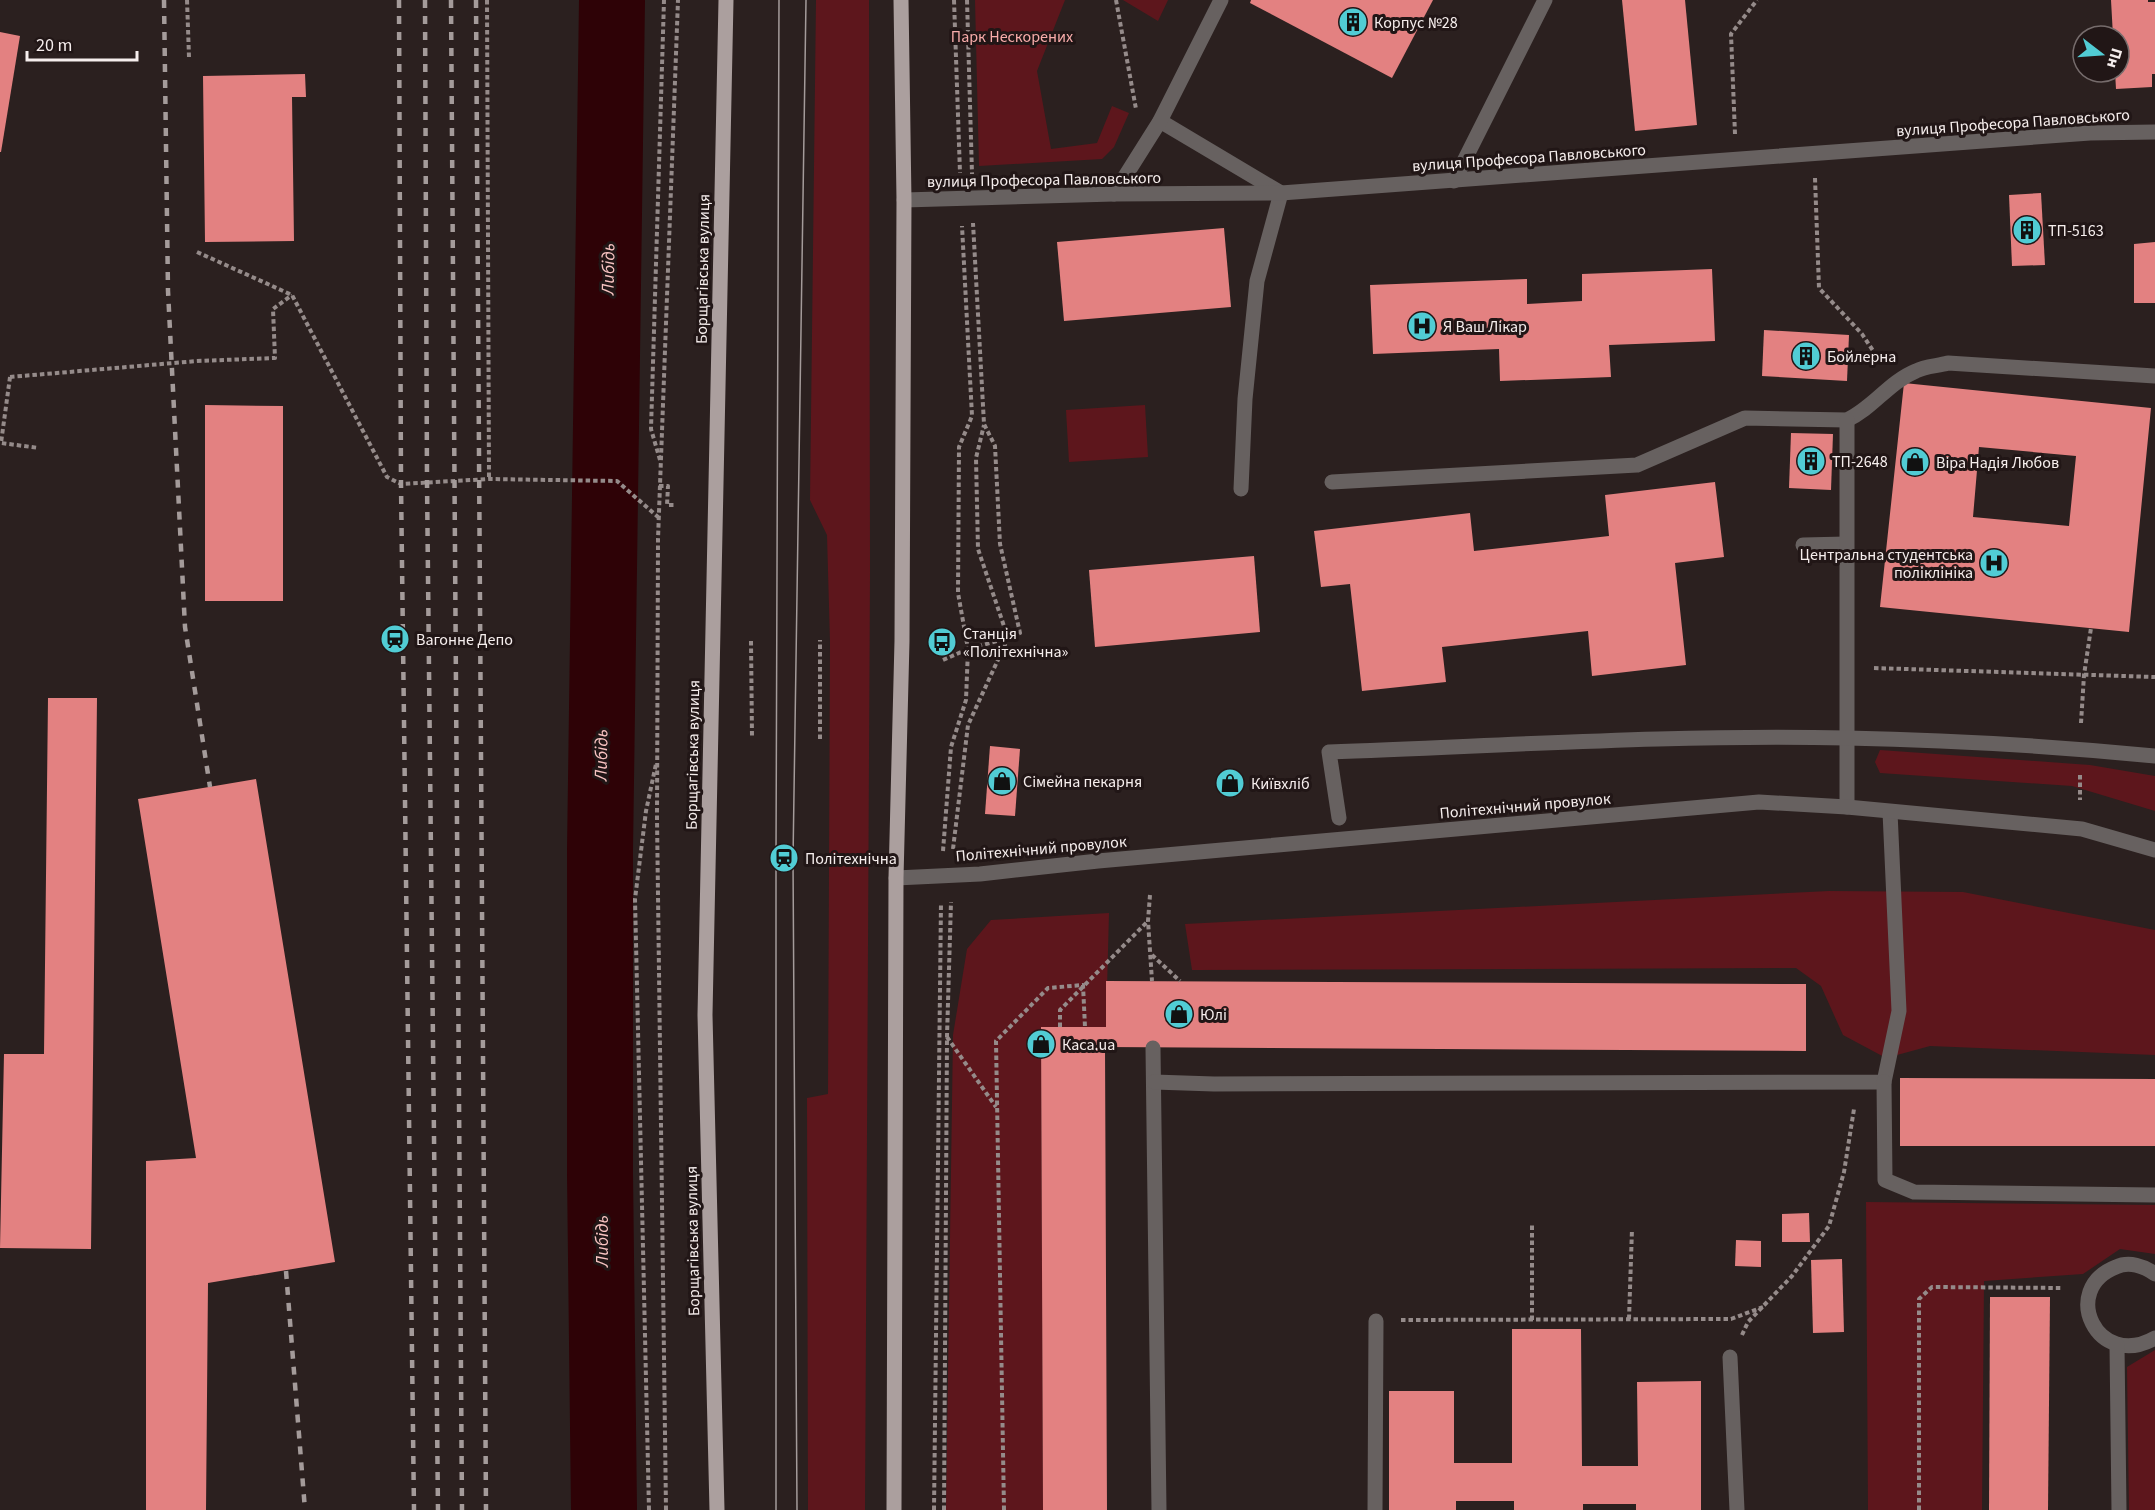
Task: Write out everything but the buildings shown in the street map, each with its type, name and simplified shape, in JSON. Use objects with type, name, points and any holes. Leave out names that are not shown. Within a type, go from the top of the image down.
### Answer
[{"type":"main road","name":"Борщагівська вулиця","points":[[717,1510],[705,1015],[726,0]]},
{"type":"main road","points":[[894,1510],[896,878],[902,629],[904,200],[902,0]]},
{"type":"street","points":[[1114,194],[1160,121],[1221,0]]},
{"type":"street","points":[[1454,181],[1545,0]]},
{"type":"street","points":[[1160,121],[1281,193],[1257,281],[1245,399],[1241,489]]},
{"type":"street","name":"вулиця Професора Павловського","points":[[904,200],[1114,194],[1281,193],[2090,134],[2155,132]]},
{"type":"street","points":[[1332,482],[1637,465],[1745,418],[1847,420],[1860,414],[1916,370],[1948,363],[2155,376]]},
{"type":"street","points":[[1847,420],[1845,738],[1847,807]]},
{"type":"street","points":[[1803,545],[1846,544]]},
{"type":"street","points":[[1339,818],[1329,752],[1702,739],[1845,738],[2030,745],[2155,756]]},
{"type":"street","name":"Політехнічний провулок","points":[[896,878],[980,874],[1098,861],[1759,802],[1847,807],[2082,829],[2155,850]]},
{"type":"street","points":[[1890,812],[1899,1011],[1884,1082],[1885,1180],[1914,1192],[2155,1195]]},
{"type":"street","points":[[1153,1047],[1159,1510]]},
{"type":"street","points":[[1154,1082],[1262,1084],[1884,1082]]},
{"type":"street","points":[[2155,1274],[2134,1264],[2120,1265],[2107,1270],[2096,1280],[2087,1305],[2096,1330],[2105,1340],[2117,1346],[2144,1345],[2155,1338]]},
{"type":"street","points":[[1375,1510],[1376,1320]]},
{"type":"street","points":[[2117,1346],[2119,1510]]},
{"type":"street","points":[[1730,1357],[1737,1510]]},
{"type":"path","points":[[188,0],[189,57]]},
{"type":"path","points":[[487,0],[489,479]]},
{"type":"path","points":[[661,463],[651,429],[664,0]]},
{"type":"path","points":[[666,1510],[660,1181],[658,517],[678,0]]},
{"type":"path","points":[[934,1510],[939,932],[968,725],[1008,638],[978,549],[975,458],[984,424],[966,198],[954,0]]},
{"type":"path","points":[[944,1510],[947,874],[951,747],[966,700],[968,649],[958,593],[959,447],[972,416],[966,198],[972,171],[967,0]]},
{"type":"path","points":[[1116,0],[1137,114]]},
{"type":"path","points":[[1736,161],[1731,34],[1757,0]]},
{"type":"path","points":[[1815,154],[1819,288],[1862,334],[1896,384]]},
{"type":"path","points":[[972,171],[983,171]]},
{"type":"path","points":[[197,252],[292,295],[387,477],[401,483],[489,479],[617,481],[658,517]]},
{"type":"path","points":[[39,448],[1,443],[10,377],[197,361],[275,358],[273,309],[292,295]]},
{"type":"path","points":[[943,660],[968,649],[1020,633],[1000,544],[995,446],[984,424]]},
{"type":"path","points":[[659,486],[668,486],[667,505],[675,506]]},
{"type":"path","points":[[2080,800],[2079,749],[2084,675],[2091,628]]},
{"type":"path","points":[[820,640],[820,739]]},
{"type":"path","points":[[751,641],[752,737]]},
{"type":"path","points":[[1846,668],[2155,677]]},
{"type":"path","points":[[649,1510],[635,898],[646,811],[657,754]]},
{"type":"path","points":[[1150,895],[1148,921],[1152,981]]},
{"type":"path","points":[[1060,1027],[1060,1010],[1148,921]]},
{"type":"path","points":[[1152,954],[1180,981]]},
{"type":"path","points":[[1083,985],[1085,1027]]},
{"type":"path","points":[[1004,1510],[996,1041],[1048,988],[1083,985]]},
{"type":"path","points":[[947,1036],[997,1109]]},
{"type":"path","points":[[1730,1357],[1748,1322],[1792,1276],[1829,1226],[1844,1172],[1858,1082]]},
{"type":"path","points":[[1532,1225],[1532,1320]]},
{"type":"path","points":[[1629,1319],[1632,1229]]},
{"type":"path","points":[[1919,1510],[1919,1299],[1932,1287],[2081,1288],[2090,1292]]},
{"type":"path","points":[[1376,1320],[1731,1318],[1762,1307]]},
{"type":"green space","points":[[816,0],[869,0],[870,572],[865,1510],[808,1510],[807,1098],[828,1094],[830,642],[827,535],[810,500]]},
{"type":"green space","name":"Парк Нескорених","points":[[975,0],[1065,0],[1037,71],[1051,149],[1097,143],[1112,106],[1129,113],[1114,147],[1102,159],[979,166]]},
{"type":"green space","points":[[1123,0],[1168,0],[1158,21]]},
{"type":"green space","points":[[1145,405],[1148,457],[1069,462],[1066,410]]},
{"type":"green space","points":[[1880,750],[2090,765],[2155,776],[2155,811],[2072,786],[1880,773],[1875,762]]},
{"type":"green space","points":[[1829,891],[1963,892],[2155,930],[2155,1055],[1930,1046],[1886,1058],[1843,1035],[1821,986],[1796,968],[1192,970],[1185,924]]},
{"type":"green space","points":[[1109,913],[1106,1027],[1041,1028],[1043,1510],[946,1510],[953,1035],[967,949],[991,920]]},
{"type":"green space","points":[[1866,1202],[2155,1205],[2155,1254],[2120,1249],[2083,1274],[1984,1281],[1982,1510],[1868,1510]]},
{"type":"green space","points":[[2155,1350],[2155,1510],[2129,1510],[2127,1367]]},
{"type":"waterway","name":"Либідь","points":[[604,1510],[600,1173],[600,851],[612,0]]},
{"type":"tram line","points":[[776,1510],[779,0]]},
{"type":"tram line","points":[[797,1510],[793,859],[806,0]]},
{"type":"railway","points":[[164,0],[168,291],[185,627],[210,787]]},
{"type":"railway","points":[[399,0],[401,484],[414,1510]]},
{"type":"railway","points":[[425,0],[427,482],[438,1510]]},
{"type":"railway","points":[[451,0],[462,1510]]},
{"type":"railway","points":[[476,0],[486,1510]]},
{"type":"railway","points":[[286,1271],[305,1510]]},
{"type":"place","name":"Корпус №28","points":[[1353,22]]},
{"type":"place","name":"ТП-5163","points":[[2027,230]]},
{"type":"place","name":"Я Ваш Лікар","points":[[1422,326]]},
{"type":"place","name":"Бойлерна","points":[[1806,356]]},
{"type":"place","name":"ТП-2648","points":[[1811,461]]},
{"type":"place","name":"Віра Надія Любов","points":[[1915,462]]},
{"type":"place","name":"Центральна студентська поліклініка","points":[[1994,563]]},
{"type":"place","name":"Вагонне Депо","points":[[395,639]]},
{"type":"place","name":"Станція «Політехнічна»","points":[[942,642]]},
{"type":"place","name":"Сімейна пекарня","points":[[1002,781]]},
{"type":"place","name":"Київхліб","points":[[1230,783]]},
{"type":"place","name":"Політехнічна","points":[[784,858]]},
{"type":"place","name":"Юлі","points":[[1179,1014]]},
{"type":"place","name":"Каса.ua","points":[[1041,1044]]}]
